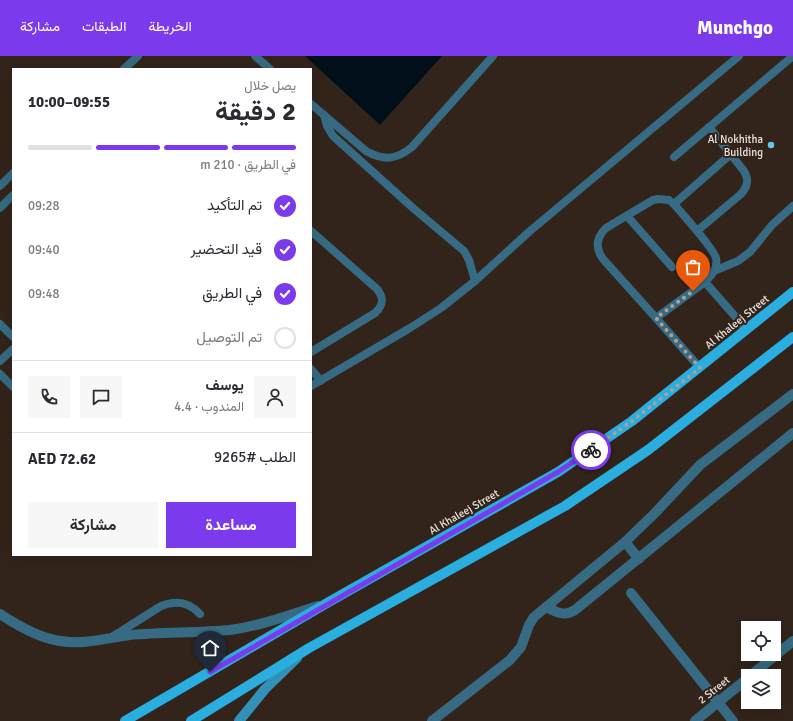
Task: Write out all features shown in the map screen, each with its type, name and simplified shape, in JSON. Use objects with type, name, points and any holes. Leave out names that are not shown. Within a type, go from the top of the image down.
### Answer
[{"type":"main road","name":"Al Khaleej Street","points":[[125,721],[327,603],[558,472],[632,421],[793,292]]},
{"type":"main road","points":[[191,721],[309,648],[565,506],[648,450],[793,337]]},
{"type":"main road","points":[[239,721],[276,677],[309,648]]},
{"type":"street","points":[[432,721],[510,660],[521,647],[532,620],[625,542],[655,513],[700,465],[793,394]]},
{"type":"street","points":[[546,607],[562,614],[571,613],[793,433]]},
{"type":"street","points":[[625,542],[639,559]]},
{"type":"street","points":[[631,593],[733,721]]},
{"type":"street","points":[[0,614],[17,625],[50,639],[66,642],[82,642],[170,632],[230,630],[253,625],[327,603]]},
{"type":"street","name":"2 Street","points":[[759,669],[793,641]]},
{"type":"street","name":"2 Street","points":[[695,721],[741,683]]},
{"type":"lane","points":[[126,68],[138,56]]},
{"type":"lane","points":[[255,56],[269,68]]},
{"type":"lane","points":[[312,105],[366,151],[375,156],[385,158],[394,157],[404,153],[412,147],[493,56]]},
{"type":"lane","points":[[312,386],[416,324],[441,308],[476,281],[530,231],[738,56]]},
{"type":"lane","points":[[674,157],[793,56]]},
{"type":"lane","points":[[324,115],[327,126],[333,136],[413,208],[464,251],[470,260],[476,281]]},
{"type":"lane","points":[[697,231],[746,189],[748,183],[744,171],[709,127]]},
{"type":"lane","points":[[674,204],[731,154]]},
{"type":"lane","points":[[0,186],[12,174]]},
{"type":"lane","points":[[0,208],[12,196]]},
{"type":"lane","points":[[700,368],[603,259],[597,246],[598,239],[606,228],[653,200],[669,200],[697,231],[714,253],[716,258],[714,271]]},
{"type":"lane","points":[[656,318],[705,282],[714,271],[738,261],[750,252],[772,225],[793,206]]},
{"type":"lane","points":[[627,216],[672,267]]},
{"type":"lane","points":[[312,232],[376,289],[381,295],[382,301],[380,308],[376,313],[312,351]]},
{"type":"lane","points":[[705,282],[747,330]]},
{"type":"lane","points":[[0,324],[12,335]]},
{"type":"lane","points":[[0,362],[12,350]]},
{"type":"lane","points":[[312,370],[321,381]]},
{"type":"lane","points":[[0,374],[12,386]]},
{"type":"lane","points":[[110,638],[168,603],[182,603],[195,609],[200,614]]},
{"type":"shaded area","points":[[305,56],[442,56],[380,125]]},
{"type":"way so far","points":[[591,450],[632,421],[700,368],[656,318],[693,291]]},
{"type":"place","name":"Al Nokhitha Building","points":[[771,145]]},
{"type":"route","points":[[210,672],[327,603],[558,472],[591,450]]}]
